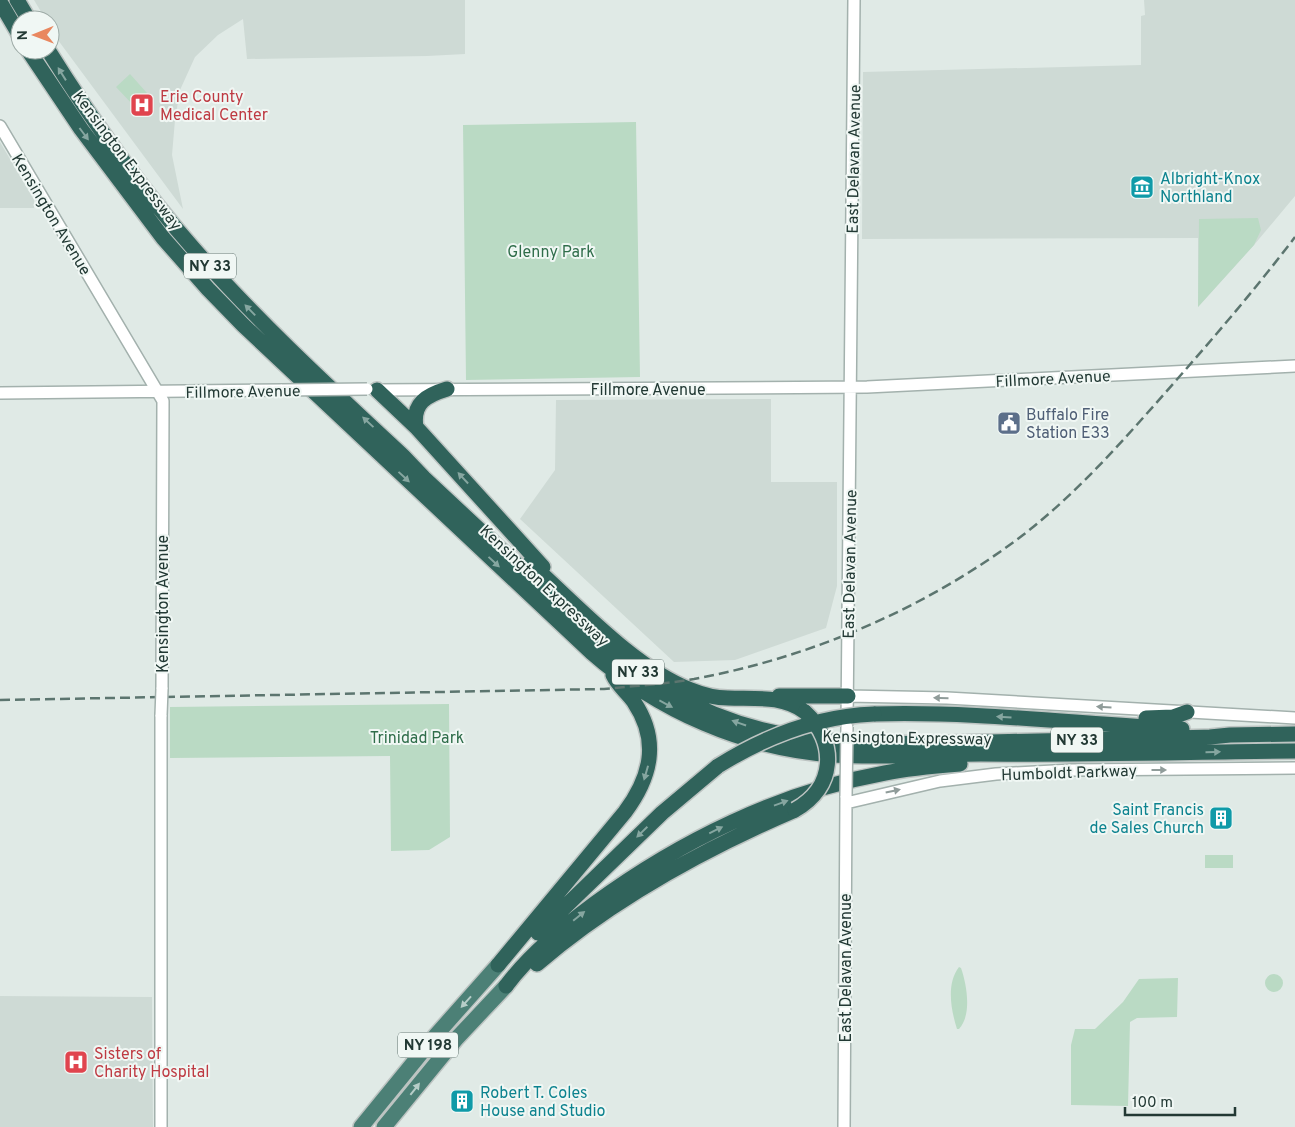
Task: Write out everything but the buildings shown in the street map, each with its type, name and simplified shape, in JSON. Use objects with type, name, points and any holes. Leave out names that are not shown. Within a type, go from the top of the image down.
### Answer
[{"type":"highway","points":[[0,2],[10,19]]},
{"type":"highway","name":"Kensington Expressway","points":[[35,60],[81,129],[164,238],[243,325],[519,586],[610,669],[653,697],[692,717],[743,738],[774,746],[835,755],[1003,756],[1295,751]]},
{"type":"highway","name":"Kensington Expressway","points":[[54,60],[135,177],[192,248],[254,314],[424,478],[572,616],[624,662],[680,698],[738,723],[795,738],[834,743],[1200,738],[1230,735],[1295,734]]},
{"type":"highway","points":[[416,427],[415,415],[420,404],[433,394],[447,389]]},
{"type":"highway","points":[[372,390],[416,427],[537,560],[568,591],[575,603]]},
{"type":"highway","points":[[403,456],[429,473],[614,639],[640,661],[662,676],[690,690],[721,698],[848,696]]},
{"type":"highway","points":[[498,966],[625,812],[640,790],[645,778],[650,752],[646,727],[635,703],[616,682],[610,669]]},
{"type":"highway","points":[[506,986],[526,974],[584,928],[659,878],[731,838],[794,810],[813,796],[822,783],[827,768],[827,752],[824,738],[816,724],[805,712],[791,704],[769,698]]},
{"type":"highway","points":[[1039,719],[1174,717],[1187,712]]},
{"type":"highway","points":[[498,966],[510,960],[662,813],[718,766],[764,740],[799,727],[840,717],[874,714],[922,714],[1210,730],[1230,735]]},
{"type":"highway","points":[[506,986],[521,966],[609,893],[668,856],[736,820],[801,795],[860,778],[908,769],[986,761],[1003,756]]},
{"type":"highway","name":"NY 198","points":[[362,1127],[388,1092],[498,966]]},
{"type":"highway","name":"NY 198","points":[[384,1127],[457,1038],[506,986]]},
{"type":"highway","points":[[353,1127],[388,1092]]},
{"type":"street","name":"East Delavan Avenue","points":[[844,1127],[854,0]]},
{"type":"street","name":"Kensington Avenue","points":[[0,126],[163,401],[161,1127]]},
{"type":"street","points":[[125,392],[134,387],[139,381],[142,372],[137,357]]},
{"type":"street","name":"Fillmore Avenue","points":[[0,393],[850,387],[1295,366]]},
{"type":"street","points":[[848,696],[956,698],[1295,718]]},
{"type":"street","name":"Humboldt Parkway","points":[[846,800],[940,781],[996,774],[1072,770],[1295,768]]},
{"type":"shaded area","name":"Erie County Medical Center","points":[[34,0],[465,0],[465,54],[247,59],[243,19],[218,35],[195,57],[180,90],[172,155],[183,209],[60,43],[60,10],[40,10]]},
{"type":"shaded area","points":[[1144,0],[1295,0],[1295,196],[1198,307],[1198,238],[862,239],[863,72],[1141,65],[1141,16],[1145,15]]},
{"type":"shaded area","points":[[0,142],[34,200],[34,208],[0,208]]},
{"type":"shaded area","points":[[771,399],[771,482],[837,482],[837,586],[826,628],[735,660],[674,662],[520,519],[555,470],[556,400]]},
{"type":"shaded area","name":"Sisters of Charity Hospital","points":[[0,996],[152,997],[153,1127],[0,1127]]},
{"type":"green space","points":[[130,74],[147,93],[134,106],[116,87]]},
{"type":"green space","name":"Glenny Park","points":[[636,122],[640,377],[466,380],[463,125]]},
{"type":"green space","points":[[1258,218],[1261,230],[1254,245],[1198,307],[1199,219]]},
{"type":"green space","name":"Trinidad Park","points":[[449,704],[450,837],[429,850],[391,851],[390,756],[170,758],[170,707]]},
{"type":"green space","points":[[1205,855],[1233,855],[1233,868],[1205,868]]},
{"type":"green space","points":[[959,967],[961,968],[965,983],[967,1008],[963,1023],[957,1029],[953,1014],[951,989],[952,981]]},
{"type":"green space","points":[[1270,974],[1278,974],[1283,979],[1281,990],[1270,992],[1265,987],[1265,979]]},
{"type":"green space","points":[[1178,978],[1177,1017],[1137,1018],[1130,1022],[1128,1106],[1071,1105],[1071,1045],[1075,1029],[1095,1029],[1123,1002],[1139,979]]},
{"type":"railway","points":[[0,700],[604,689],[694,679],[782,657],[825,643],[908,607],[948,585],[986,561],[1043,519],[1080,485],[1132,431],[1232,316],[1295,237]]},
{"type":"place","name":"Erie County Medical Center","points":[[142,105]]},
{"type":"place","name":"Albright-Knox Northland","points":[[1142,187]]},
{"type":"place","name":"Buffalo Fire Station E33","points":[[1009,423]]},
{"type":"place","name":"Saint Francis de Sales Church","points":[[1221,818]]},
{"type":"place","name":"Sisters of Charity Hospital","points":[[76,1062]]},
{"type":"place","name":"Robert T. Coles House and Studio","points":[[462,1101]]}]
